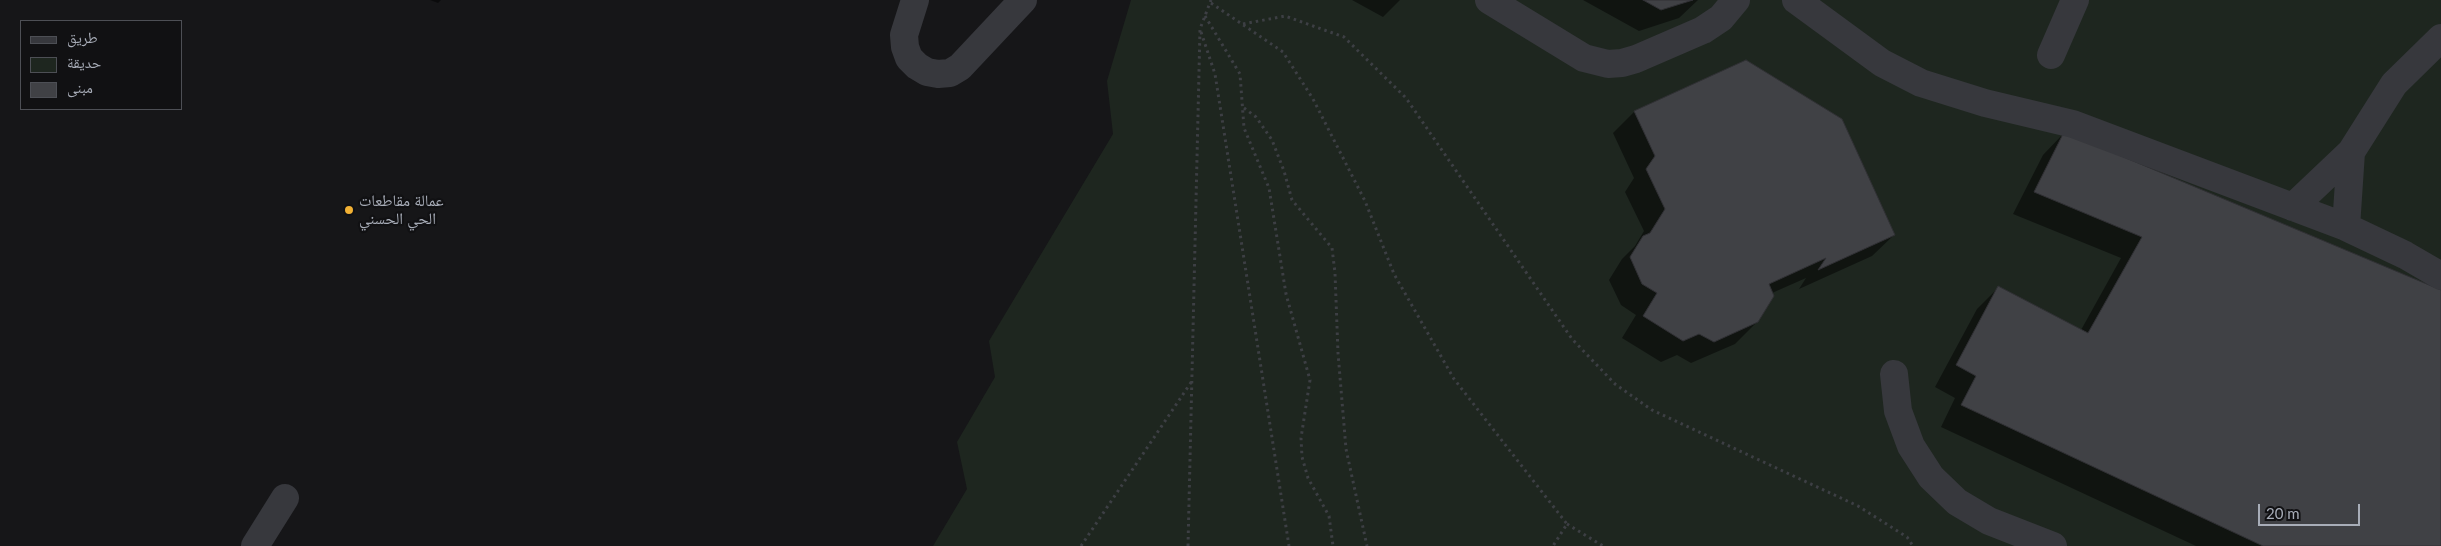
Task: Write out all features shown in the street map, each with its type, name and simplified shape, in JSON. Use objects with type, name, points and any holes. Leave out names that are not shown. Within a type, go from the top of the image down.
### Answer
[{"type":"street","points":[[914,0],[904,35],[905,47],[909,58],[917,66],[927,72],[938,74],[950,73],[960,67],[1023,0]]},
{"type":"street","points":[[1490,0],[1584,58],[1608,64],[1636,59],[1703,30],[1721,18],[1736,0]]},
{"type":"street","points":[[1796,0],[1882,63],[1922,83],[1985,103],[2073,124],[2346,228],[2405,255],[2441,276]]},
{"type":"street","points":[[2051,55],[2075,0]]},
{"type":"street","points":[[2293,207],[2351,152],[2394,84],[2441,38]]},
{"type":"street","points":[[2346,228],[2351,152]]},
{"type":"street","points":[[1894,374],[1898,411],[1904,429],[1911,446],[1930,477],[1957,502],[1989,522],[2053,546]]},
{"type":"street","points":[[255,546],[285,498]]},
{"type":"path","points":[[1188,546],[1200,29],[1211,1],[1283,52],[1313,99],[1365,201],[1394,274],[1454,379],[1567,524],[1603,546]]},
{"type":"path","points":[[1205,16],[1240,74],[1244,128],[1269,188],[1286,294],[1310,380],[1301,438],[1302,457],[1308,478],[1329,516],[1333,546]]},
{"type":"path","points":[[1243,24],[1285,16],[1344,37],[1406,98],[1572,339],[1614,384],[1652,410],[1858,506],[1907,537],[1913,546]]},
{"type":"path","points":[[1200,29],[1215,74],[1289,546]]},
{"type":"path","points":[[1243,108],[1256,117],[1272,140],[1284,171],[1292,200],[1332,248],[1346,449],[1367,546]]},
{"type":"path","points":[[1081,546],[1192,381]]},
{"type":"path","points":[[1553,546],[1567,524]]},
{"type":"green space","points":[[1131,0],[2441,0],[2441,546],[933,546],[967,489],[957,442],[995,377],[989,341],[1113,134],[1107,81]]},
{"type":"building","points":[[1643,0],[1693,0],[1661,10]]},
{"type":"building","points":[[1746,60],[1842,119],[1895,235],[1818,270],[1826,258],[1769,284],[1774,296],[1758,322],[1714,342],[1699,334],[1683,341],[1643,316],[1657,293],[1642,284],[1630,257],[1643,236],[1650,233],[1665,209],[1646,169],[1655,156],[1634,111]]},
{"type":"building","points":[[2064,132],[2441,290],[2441,546],[2263,546],[1961,405],[1976,376],[1956,365],[1998,286],[2088,333],[2142,237],[2034,192]]},
{"type":"place","name":"عمالة مقاطعات الحي الحسني","points":[[349,210]]}]
